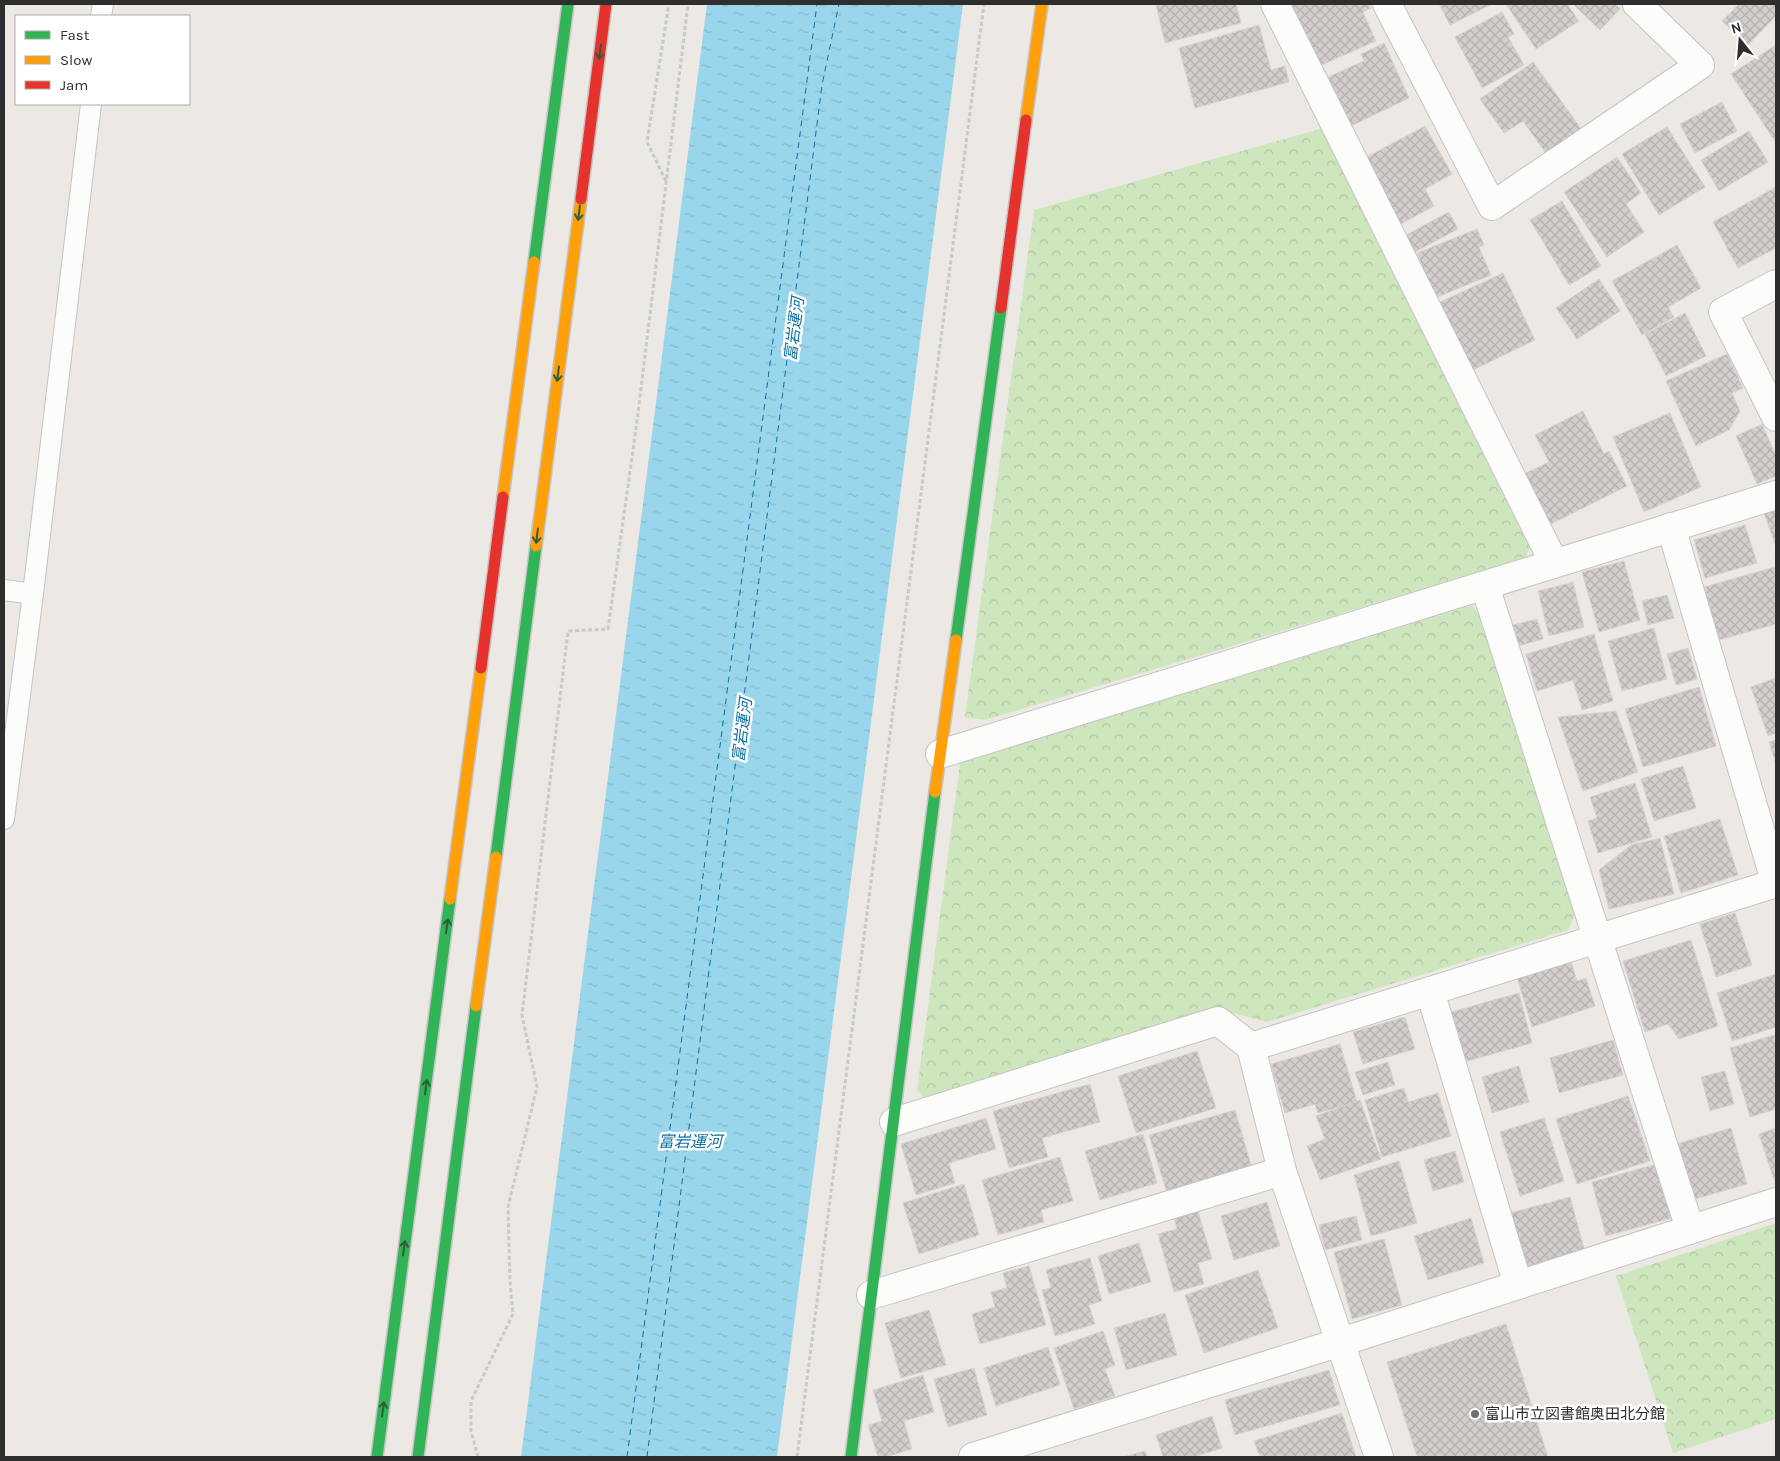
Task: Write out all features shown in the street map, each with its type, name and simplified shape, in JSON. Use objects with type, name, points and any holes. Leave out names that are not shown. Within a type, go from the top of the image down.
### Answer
[{"type":"street","points":[[377,1457],[568,4]]},
{"type":"street","points":[[418,1457],[606,4]]},
{"type":"street","points":[[851,1457],[940,754],[1042,4]]},
{"type":"street","points":[[1275,4],[1554,563]]},
{"type":"street","points":[[1387,4],[1492,206],[1700,65],[1637,4]]},
{"type":"street","points":[[1776,284],[1724,312],[1776,417]]},
{"type":"street","points":[[940,754],[1776,494]]},
{"type":"street","points":[[1251,1047],[1776,883],[1671,527]]},
{"type":"street","points":[[1485,586],[1690,1229]]},
{"type":"street","points":[[1430,991],[1518,1285]]},
{"type":"street","points":[[894,1122],[1218,1021],[1251,1047],[1282,1171],[1379,1457]]},
{"type":"street","points":[[871,1295],[1282,1171]]},
{"type":"street","points":[[973,1457],[1341,1342],[1776,1202]]},
{"type":"lane","points":[[4,819],[11,707],[32,594],[91,105]]},
{"type":"lane","points":[[4,590],[32,594]]},
{"type":"path","points":[[666,182],[647,142],[669,4]]},
{"type":"path","points":[[478,1457],[471,1431],[471,1401],[513,1314],[510,1282],[508,1207],[537,1087],[522,1016],[568,631],[608,629],[637,421],[688,4]]},
{"type":"path","points":[[797,1457],[984,4]]},
{"type":"green space","points":[[1323,128],[1532,540],[1526,558],[985,720],[965,717],[1034,210]]},
{"type":"green space","points":[[1473,605],[1481,620],[1575,913],[1568,930],[1267,1022],[1215,1008],[924,1098],[917,1090],[960,763]]},
{"type":"green space","points":[[1776,1223],[1776,1419],[1673,1453],[1616,1276]]},
{"type":"water","name":"富岩運河","points":[[707,4],[963,4],[777,1457],[521,1457]]},
{"type":"building","points":[[1236,4],[1241,23],[1165,43],[1156,5]]},
{"type":"building","points":[[1288,4],[1369,4],[1371,8],[1363,12],[1376,41],[1317,67]]},
{"type":"building","points":[[1439,4],[1492,4],[1450,25]]},
{"type":"building","points":[[1506,4],[1567,4],[1579,21],[1536,49]]},
{"type":"building","points":[[1573,4],[1615,4],[1620,9],[1600,30]]},
{"type":"building","points":[[1739,4],[1776,4],[1776,16],[1747,46],[1722,21]]},
{"type":"building","points":[[1502,12],[1514,34],[1508,37],[1524,65],[1482,88],[1455,37]]},
{"type":"building","points":[[1259,25],[1271,70],[1285,66],[1289,82],[1195,108],[1179,48]]},
{"type":"building","points":[[1384,43],[1409,98],[1351,126],[1328,77],[1364,61],[1361,54]]},
{"type":"building","points":[[1776,45],[1776,143],[1731,74]]},
{"type":"building","points":[[1533,62],[1582,130],[1547,155],[1523,121],[1504,133],[1480,99]]},
{"type":"building","points":[[1722,102],[1737,131],[1695,153],[1680,124]]},
{"type":"building","points":[[1425,126],[1452,174],[1425,189],[1434,206],[1401,224],[1365,158]]},
{"type":"building","points":[[1667,127],[1705,187],[1659,215],[1622,154]]},
{"type":"building","points":[[1749,131],[1768,162],[1719,191],[1701,160]]},
{"type":"building","points":[[1617,157],[1641,193],[1626,204],[1644,232],[1607,257],[1564,192]]},
{"type":"building","points":[[1776,187],[1776,248],[1738,268],[1713,222]]},
{"type":"building","points":[[1562,201],[1601,266],[1569,285],[1530,220]]},
{"type":"building","points":[[1449,212],[1458,229],[1415,252],[1406,235]]},
{"type":"building","points":[[1477,229],[1484,245],[1479,247],[1491,275],[1435,298],[1417,253]]},
{"type":"building","points":[[1677,245],[1701,288],[1668,307],[1674,317],[1642,335],[1612,281]]},
{"type":"building","points":[[1503,273],[1535,340],[1467,373],[1434,305]]},
{"type":"building","points":[[1599,279],[1620,311],[1577,339],[1556,308]]},
{"type":"building","points":[[1685,313],[1706,356],[1666,376],[1645,334]]},
{"type":"building","points":[[1727,354],[1743,388],[1732,393],[1740,411],[1729,430],[1696,446],[1666,381]]},
{"type":"building","points":[[1583,411],[1604,454],[1609,451],[1627,486],[1547,526],[1522,475],[1549,462],[1535,435]]},
{"type":"building","points":[[1670,413],[1701,487],[1644,512],[1613,437]]},
{"type":"building","points":[[1762,424],[1776,456],[1776,476],[1757,484],[1736,436]]},
{"type":"building","points":[[1776,509],[1776,547],[1764,513]]},
{"type":"building","points":[[1745,525],[1757,563],[1705,578],[1694,540]]},
{"type":"building","points":[[1624,561],[1640,620],[1599,632],[1582,572]]},
{"type":"building","points":[[1775,567],[1776,624],[1719,640],[1704,587]]},
{"type":"building","points":[[1573,582],[1584,627],[1549,636],[1538,591]]},
{"type":"building","points":[[1667,595],[1674,618],[1648,625],[1642,601]]},
{"type":"building","points":[[1537,619],[1543,639],[1515,647],[1509,626]]},
{"type":"building","points":[[1654,628],[1667,679],[1622,691],[1608,641]]},
{"type":"building","points":[[1594,634],[1613,701],[1582,710],[1573,680],[1537,691],[1526,654]]},
{"type":"building","points":[[1688,648],[1697,679],[1676,685],[1667,654]]},
{"type":"building","points":[[1776,678],[1776,733],[1768,736],[1751,687]]},
{"type":"building","points":[[1699,687],[1716,746],[1643,767],[1625,709]]},
{"type":"building","points":[[1616,711],[1638,772],[1583,791],[1558,717]]},
{"type":"building","points":[[1776,740],[1776,765],[1769,742]]},
{"type":"building","points":[[1683,766],[1696,808],[1654,821],[1641,779]]},
{"type":"building","points":[[1635,783],[1652,837],[1598,853],[1588,821],[1597,818],[1590,797]]},
{"type":"building","points":[[1720,819],[1738,875],[1681,893],[1664,836]]},
{"type":"building","points":[[1660,838],[1674,894],[1609,909],[1599,870],[1631,845]]},
{"type":"building","points":[[1735,913],[1752,965],[1716,977],[1700,924]]},
{"type":"building","points":[[1691,940],[1718,1026],[1679,1039],[1668,1024],[1645,1032],[1623,961]]},
{"type":"building","points":[[1569,954],[1577,981],[1586,978],[1595,1006],[1532,1027],[1515,971]]},
{"type":"building","points":[[1776,974],[1776,1027],[1732,1041],[1717,993]]},
{"type":"building","points":[[1519,993],[1532,1043],[1464,1062],[1451,1012]]},
{"type":"building","points":[[1405,1017],[1415,1049],[1363,1064],[1353,1032]]},
{"type":"building","points":[[1774,1035],[1776,1042],[1776,1109],[1750,1117],[1730,1048]]},
{"type":"building","points":[[1613,1040],[1623,1075],[1559,1093],[1550,1058]]},
{"type":"building","points":[[1340,1044],[1357,1102],[1318,1113],[1315,1104],[1285,1113],[1271,1064]]},
{"type":"building","points":[[1197,1051],[1216,1108],[1136,1133],[1118,1076]]},
{"type":"building","points":[[1388,1062],[1395,1085],[1363,1095],[1355,1072]]},
{"type":"building","points":[[1519,1066],[1529,1102],[1492,1113],[1482,1077]]},
{"type":"building","points":[[1725,1071],[1734,1104],[1710,1111],[1701,1077]]},
{"type":"building","points":[[1090,1084],[1100,1122],[1042,1138],[1048,1157],[1009,1168],[993,1111]]},
{"type":"building","points":[[1404,1088],[1408,1102],[1438,1093],[1451,1136],[1382,1157],[1365,1100]]},
{"type":"building","points":[[1628,1096],[1650,1161],[1577,1184],[1556,1119]]},
{"type":"building","points":[[1360,1100],[1381,1159],[1320,1180],[1307,1146],[1325,1139],[1316,1116]]},
{"type":"building","points":[[1235,1110],[1252,1168],[1167,1193],[1149,1135]]},
{"type":"building","points":[[986,1118],[996,1149],[949,1163],[955,1183],[916,1195],[901,1144]]},
{"type":"building","points":[[1544,1118],[1564,1181],[1520,1196],[1500,1132]]},
{"type":"building","points":[[1731,1128],[1747,1184],[1692,1200],[1676,1144]]},
{"type":"building","points":[[1776,1128],[1776,1180],[1774,1180],[1759,1134]]},
{"type":"building","points":[[1143,1134],[1157,1183],[1100,1200],[1085,1151]]},
{"type":"building","points":[[1455,1151],[1464,1182],[1433,1191],[1424,1160]]},
{"type":"building","points":[[1060,1157],[1073,1201],[1041,1210],[1044,1222],[998,1235],[982,1180]]},
{"type":"building","points":[[1399,1161],[1417,1223],[1371,1236],[1354,1175]]},
{"type":"building","points":[[1657,1164],[1672,1218],[1606,1236],[1592,1182]]},
{"type":"building","points":[[964,1184],[979,1235],[919,1254],[903,1203]]},
{"type":"building","points":[[1570,1197],[1585,1252],[1521,1270],[1506,1214]]},
{"type":"building","points":[[1267,1202],[1280,1246],[1234,1260],[1221,1216]]},
{"type":"building","points":[[1198,1211],[1212,1259],[1198,1263],[1204,1284],[1174,1292],[1158,1234],[1177,1229],[1174,1218]]},
{"type":"building","points":[[1356,1216],[1362,1240],[1325,1250],[1319,1225]]},
{"type":"building","points":[[1471,1218],[1484,1263],[1428,1280],[1414,1236]]},
{"type":"building","points":[[1384,1239],[1402,1305],[1352,1319],[1334,1252]]},
{"type":"building","points":[[1139,1243],[1151,1282],[1109,1294],[1098,1256]]},
{"type":"building","points":[[1090,1258],[1102,1301],[1089,1305],[1095,1324],[1055,1336],[1042,1290],[1051,1288],[1046,1270]]},
{"type":"building","points":[[1029,1266],[1046,1325],[980,1344],[972,1314],[995,1307],[991,1292],[1007,1288],[1003,1273]]},
{"type":"building","points":[[1258,1270],[1278,1328],[1204,1353],[1185,1295]]},
{"type":"building","points":[[929,1310],[946,1365],[901,1378],[885,1323]]},
{"type":"building","points":[[1165,1313],[1177,1355],[1126,1370],[1114,1328]]},
{"type":"building","points":[[1506,1324],[1548,1457],[1417,1457],[1387,1362]]},
{"type":"building","points":[[1103,1331],[1115,1365],[1105,1369],[1115,1396],[1074,1409],[1054,1348]]},
{"type":"building","points":[[1048,1347],[1060,1385],[996,1406],[984,1368]]},
{"type":"building","points":[[974,1368],[987,1415],[948,1427],[934,1379]]},
{"type":"building","points":[[1329,1370],[1340,1405],[1235,1435],[1225,1400]]},
{"type":"building","points":[[923,1375],[934,1412],[904,1421],[912,1449],[886,1457],[878,1457],[868,1425],[882,1421],[873,1390]]},
{"type":"building","points":[[1342,1413],[1356,1457],[1260,1457],[1254,1441]]},
{"type":"building","points":[[1212,1416],[1222,1448],[1194,1457],[1163,1457],[1156,1435]]},
{"type":"building","points":[[1145,1451],[1147,1457],[1123,1457]]},
{"type":"ferry route","points":[[627,1457],[817,4]]},
{"type":"ferry route","points":[[647,1457],[822,85],[839,4]]},
{"type":"traffic: fast","points":[[534,262],[568,4]]},
{"type":"traffic: fast","points":[[956,640],[1001,308]]},
{"type":"traffic: fast","points":[[496,857],[536,546]]},
{"type":"traffic: fast","points":[[851,1457],[935,792]]},
{"type":"traffic: fast","points":[[377,1457],[450,899]]},
{"type":"traffic: fast","points":[[418,1457],[476,1006]]},
{"type":"traffic: slow","points":[[1026,120],[1042,4]]},
{"type":"traffic: slow","points":[[536,546],[581,199]]},
{"type":"traffic: slow","points":[[503,497],[534,262]]},
{"type":"traffic: slow","points":[[935,792],[956,640]]},
{"type":"traffic: slow","points":[[450,899],[481,668]]},
{"type":"traffic: slow","points":[[476,1006],[496,857]]},
{"type":"traffic: jam","points":[[581,199],[606,4]]},
{"type":"traffic: jam","points":[[1001,308],[1026,120]]},
{"type":"traffic: jam","points":[[481,668],[503,497]]},
{"type":"place","name":"富山市立図書館奥田北分館","points":[[1475,1414]]}]
